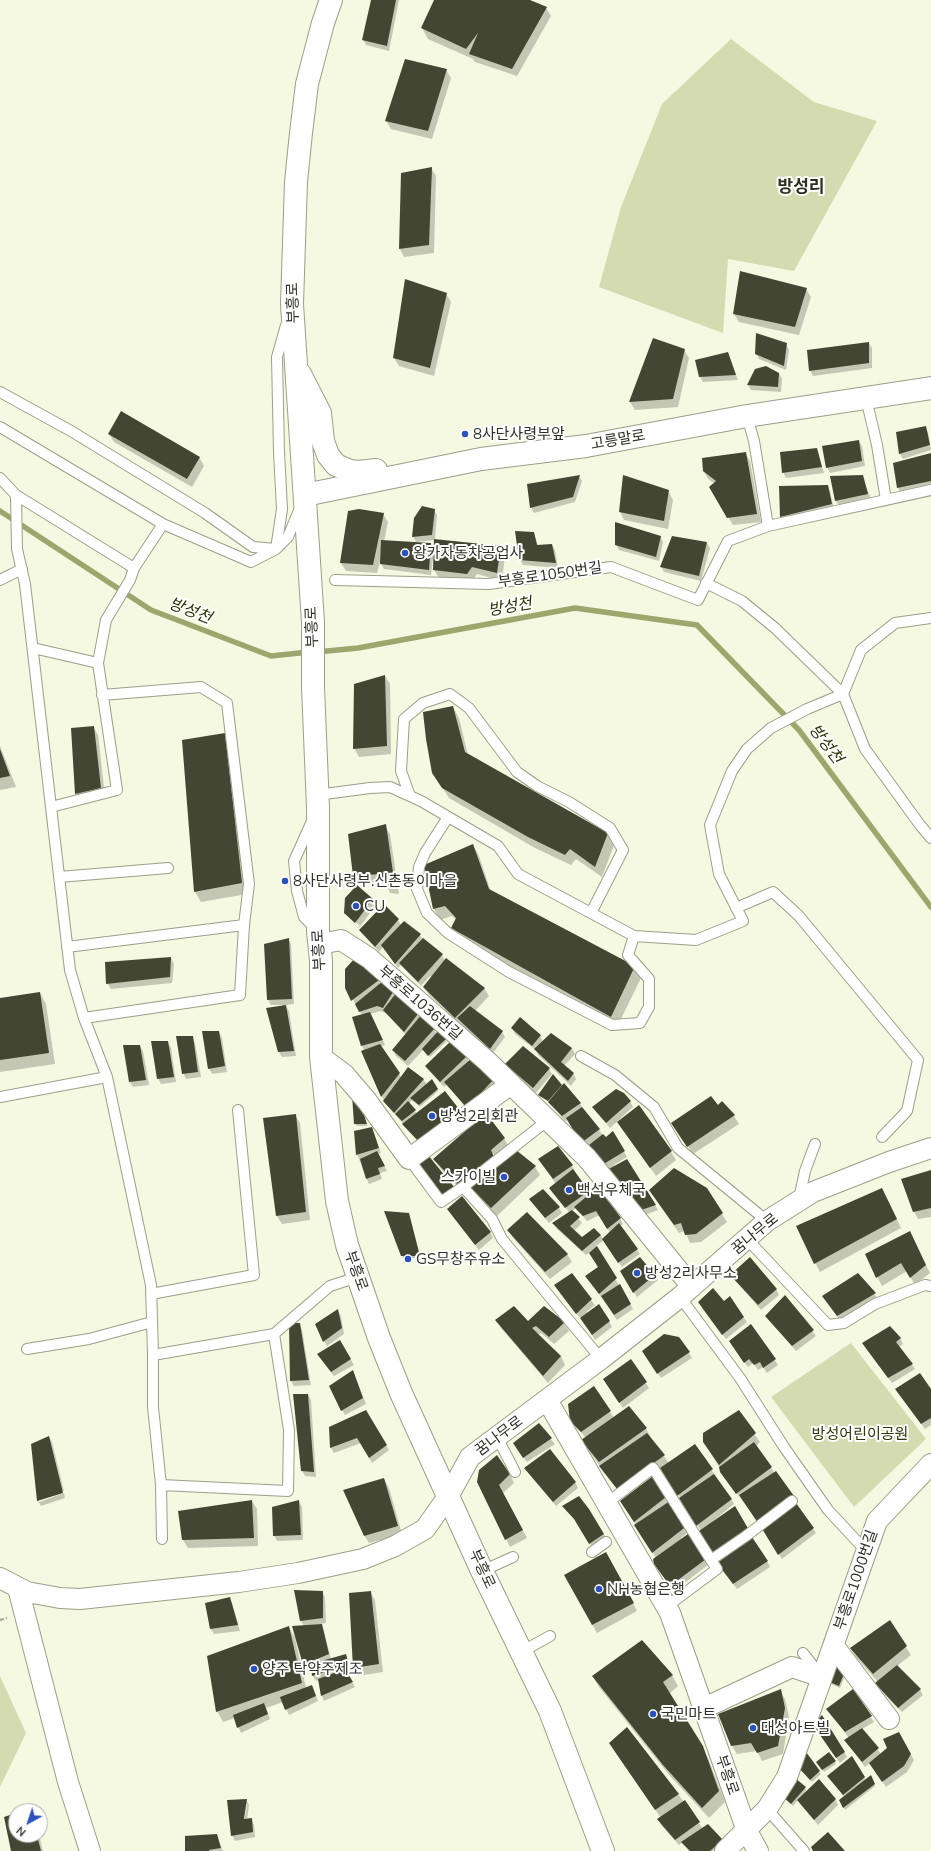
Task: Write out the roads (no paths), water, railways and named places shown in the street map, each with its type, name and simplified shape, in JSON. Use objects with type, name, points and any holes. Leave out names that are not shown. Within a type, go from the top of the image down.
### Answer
[{"type":"main road","name":"부흥로","points":[[331,0],[323,23],[307,84],[296,182],[292,304],[313,622],[321,1058],[337,1201],[347,1245],[379,1338],[401,1393],[449,1495],[482,1571],[550,1711],[603,1851]]},
{"type":"main road","points":[[296,366],[320,413],[323,441],[328,455],[336,465],[350,471],[358,472],[481,459]]},
{"type":"main road","name":"고릉말로","points":[[305,495],[481,459],[586,446],[747,416],[931,388]]},
{"type":"street","name":"부흥로1036번길","points":[[319,938],[340,940],[369,958],[511,1084],[587,1158],[686,1292]]},
{"type":"street","points":[[321,1058],[344,1074],[367,1101],[409,1159],[511,1084]]},
{"type":"street","name":"꿈나무로","points":[[0,1578],[27,1592],[60,1598],[80,1599],[240,1582],[339,1566],[380,1553],[425,1529],[449,1495],[470,1457],[601,1359],[686,1292],[767,1221],[813,1192],[889,1162],[931,1148]]},
{"type":"street","name":"부흥로","points":[[547,1400],[666,1607],[704,1708],[747,1830],[758,1851]]},
{"type":"street","name":"부흥로1000번길","points":[[725,1851],[767,1809],[787,1776],[877,1521],[931,1464]]},
{"type":"street","points":[[18,1588],[68,1782],[90,1851]]},
{"type":"street","name":"부흥로1000번길","points":[[834,1646],[890,1719]]},
{"type":"street","points":[[704,1708],[756,1679],[792,1667],[822,1677]]},
{"type":"lane","points":[[276,549],[282,509],[277,357],[292,304]]},
{"type":"lane","points":[[0,392],[71,430],[204,513],[253,547],[276,549]]},
{"type":"lane","points":[[866,398],[877,446],[886,500]]},
{"type":"lane","points":[[747,416],[754,441],[768,526]]},
{"type":"lane","points":[[0,427],[163,524],[251,562],[276,549],[288,537],[305,495]]},
{"type":"lane","points":[[0,478],[16,495],[134,568]]},
{"type":"lane","name":"부흥로1050번길","points":[[335,580],[489,584],[611,566],[698,600],[728,541],[768,526],[931,490]]},
{"type":"lane","points":[[16,495],[15,506],[17,549],[26,584],[70,970],[84,1018],[107,1078],[151,1285],[153,1407],[161,1485],[162,1539]]},
{"type":"lane","points":[[52,807],[117,790],[98,663],[106,620],[130,580],[134,568],[163,524]]},
{"type":"lane","points":[[0,580],[22,569]]},
{"type":"lane","points":[[706,582],[742,601],[775,628],[844,694],[865,749],[920,826],[931,838]]},
{"type":"lane","points":[[317,802],[327,795],[370,788],[390,787],[410,796],[498,846],[518,874],[634,936],[696,940],[743,921],[719,874],[710,825],[732,771],[747,749],[772,728],[807,709],[844,694],[861,650],[895,623],[931,618]]},
{"type":"lane","points":[[33,648],[98,663]]},
{"type":"lane","points":[[84,1018],[240,995],[244,925],[250,884],[227,703],[201,687],[102,695]]},
{"type":"lane","points":[[410,796],[401,771],[404,719],[423,703],[450,694],[469,708],[517,772],[537,786],[569,802],[610,828],[623,850],[591,913]]},
{"type":"lane","points":[[448,817],[425,853],[419,867],[417,890],[427,913],[448,933],[509,972],[612,1025],[640,1023],[649,1007],[649,979],[628,956],[634,936]]},
{"type":"lane","points":[[59,877],[168,868]]},
{"type":"lane","points":[[736,908],[773,892],[799,916],[918,1060],[907,1111],[882,1137]]},
{"type":"lane","points":[[67,947],[244,925]]},
{"type":"lane","points":[[581,1056],[615,1075],[654,1107],[678,1148],[767,1221]]},
{"type":"lane","points":[[0,1097],[107,1078]]},
{"type":"lane","points":[[151,1294],[254,1275],[238,1110]]},
{"type":"lane","points":[[409,1159],[441,1202],[463,1187],[548,1120]]},
{"type":"lane","points":[[798,1201],[805,1171],[815,1144]]},
{"type":"lane","points":[[463,1187],[492,1219],[502,1239],[601,1359]]},
{"type":"lane","points":[[747,1239],[828,1324],[844,1323],[875,1304],[925,1285],[931,1286]]},
{"type":"lane","points":[[153,1355],[274,1334],[330,1286],[358,1277]]},
{"type":"lane","points":[[686,1292],[784,1447],[828,1510],[866,1552]]},
{"type":"lane","points":[[26,1349],[89,1339],[152,1322]]},
{"type":"lane","points":[[161,1485],[288,1491],[289,1430],[274,1334]]},
{"type":"lane","points":[[497,1437],[515,1472]]},
{"type":"lane","points":[[606,1503],[653,1468],[717,1569],[666,1607]]},
{"type":"lane","points":[[711,1560],[746,1536],[792,1501]]},
{"type":"lane","points":[[592,1552],[606,1542]]},
{"type":"lane","points":[[482,1571],[513,1557]]},
{"type":"lane","points":[[521,1652],[550,1636]]},
{"type":"lane","points":[[802,1654],[822,1677]]},
{"type":"lane","points":[[767,1809],[804,1851]]},
{"type":"waterway","name":"방성천","points":[[0,511],[151,610],[271,656],[309,652]]},
{"type":"waterway","name":"방성천","points":[[317,652],[358,648],[575,608],[697,625],[799,730],[931,907]]},
{"type":"place","name":"8사단사령부앞","points":[[465,434]]},
{"type":"place","name":"왕카자동차공업사","points":[[405,553]]},
{"type":"place","name":"8사단사령부.신촌동이마을","points":[[285,881]]},
{"type":"place","name":"CU","points":[[356,906]]},
{"type":"place","name":"방성2리회관","points":[[432,1116]]},
{"type":"place","name":"스카이빌","points":[[504,1177]]},
{"type":"place","name":"백석우체국","points":[[569,1190]]},
{"type":"place","name":"GS무창주유소","points":[[408,1259]]},
{"type":"place","name":"방성2리사무소","points":[[637,1273]]},
{"type":"place","name":"NH농협은행","points":[[599,1589]]},
{"type":"place","name":"양주 탁약주제조","points":[[254,1669]]},
{"type":"place","name":"국민마트","points":[[653,1714]]},
{"type":"place","name":"대성아트빌","points":[[753,1728]]},
{"type":"district","name":"방성리","points":[[801,187]]},
{"type":"park label","name":"방성어린이공원","points":[[860,1434]]}]
